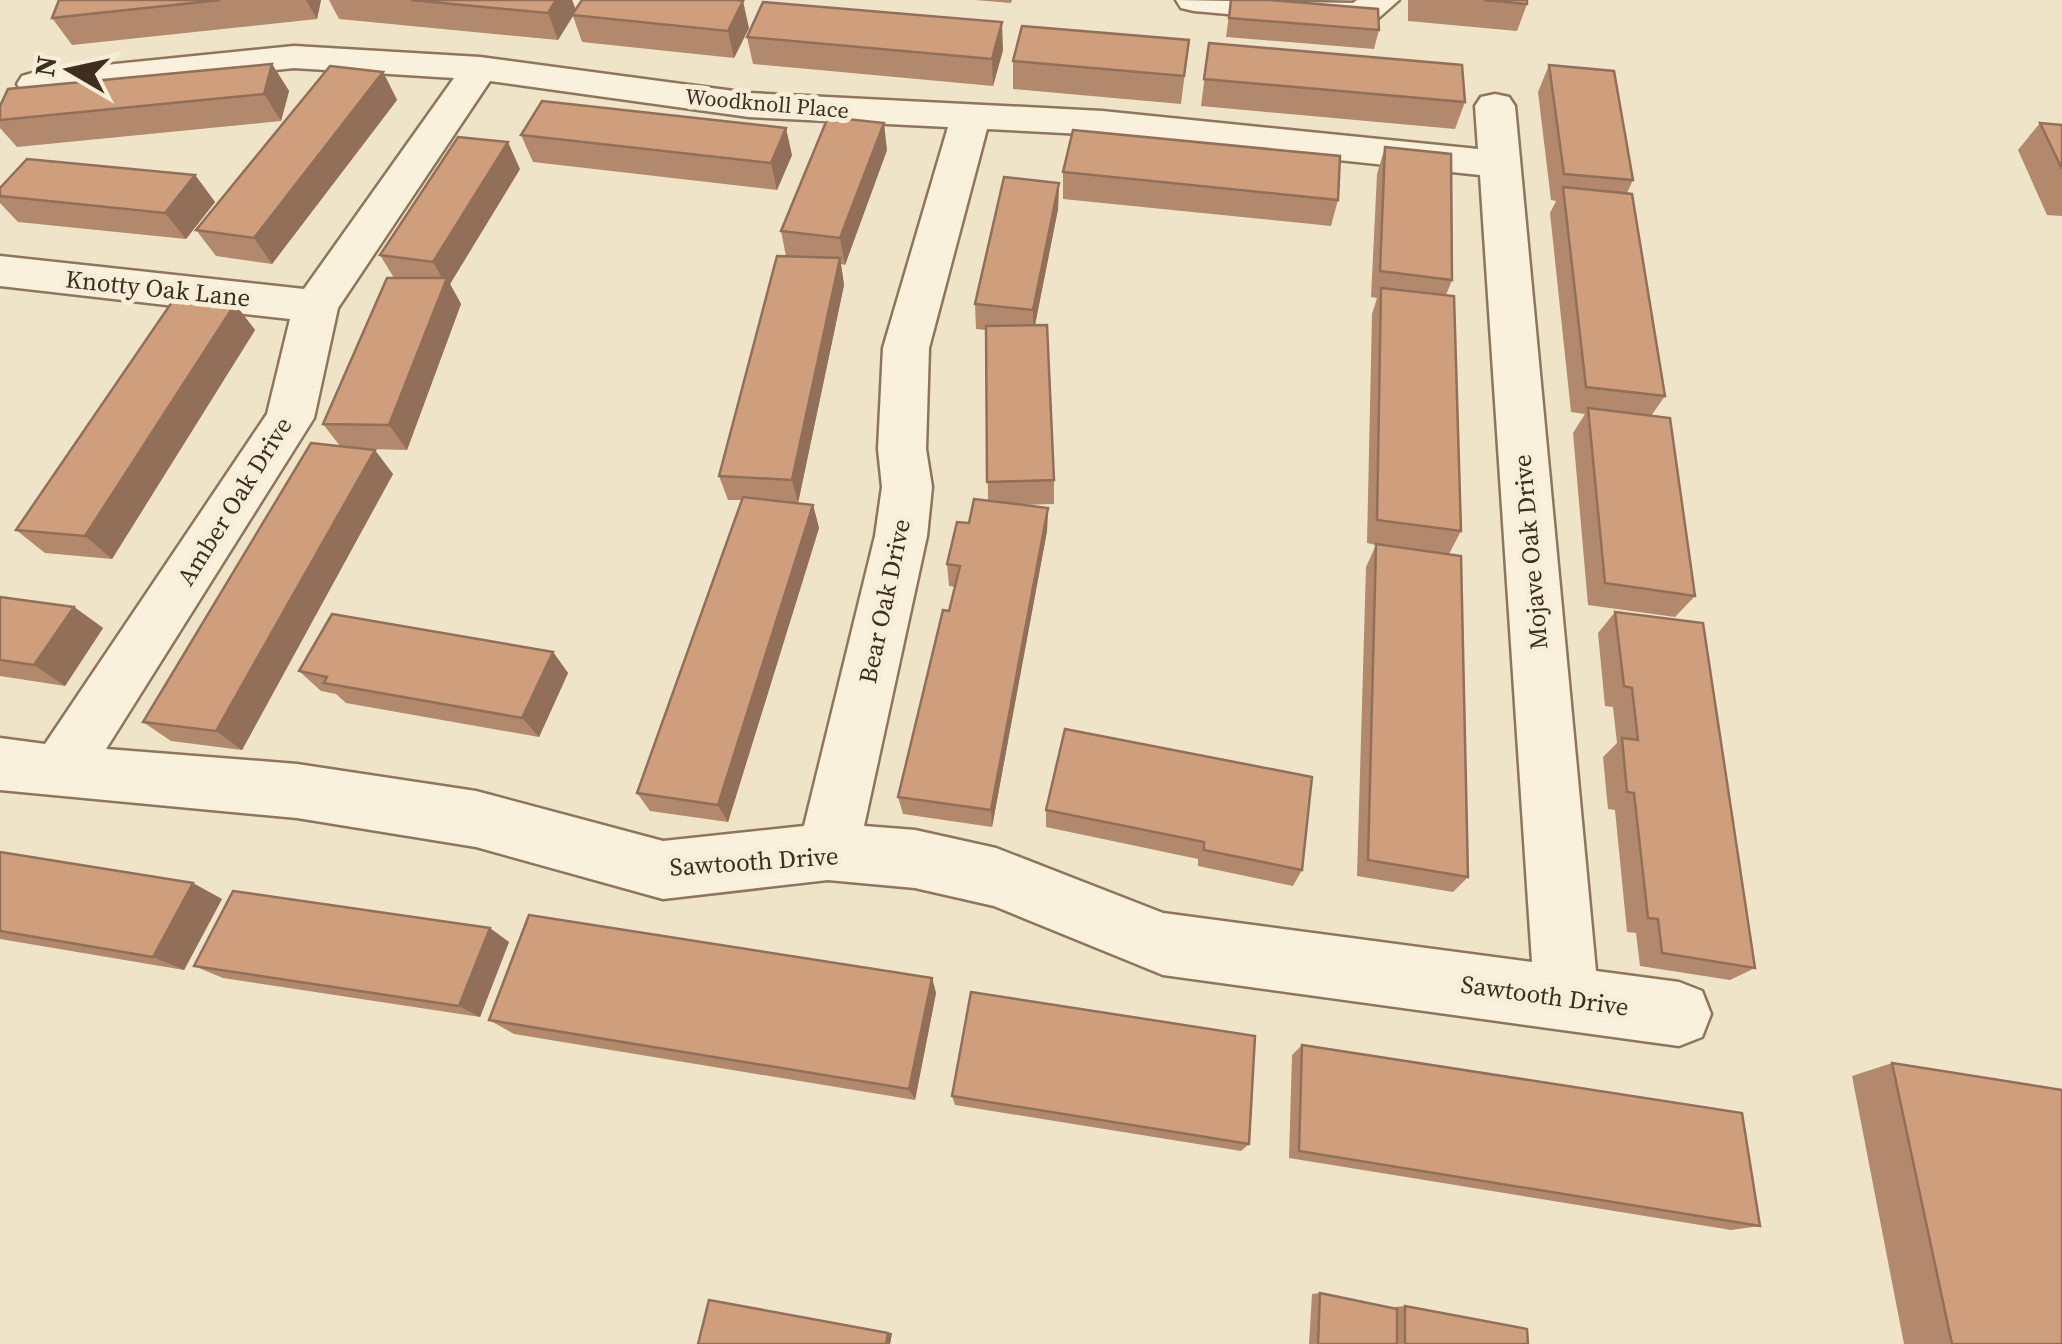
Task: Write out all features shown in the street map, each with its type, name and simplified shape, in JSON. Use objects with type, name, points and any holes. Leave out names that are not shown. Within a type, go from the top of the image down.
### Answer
[{"type":"street","points":[[1194,0],[1360,14],[1381,0]]},
{"type":"street","name":"Woodknoll Place","points":[[36,84],[294,57],[480,68],[749,105],[1102,123],[1499,164]]},
{"type":"street","name":"Amber Oak Drive","points":[[59,772],[290,418],[316,306],[480,68]]},
{"type":"street","name":"Mojave Oak Drive","points":[[1494,106],[1566,998]]},
{"type":"street","name":"Bear Oak Drive","points":[[828,852],[901,536],[907,487],[902,449],[906,348],[971,116]]},
{"type":"street","name":"Knotty Oak Lane","points":[[0,271],[316,306]]},
{"type":"street","name":"Sawtooth Drive","points":[[0,764],[297,791],[476,819],[663,870],[828,852],[915,859],[996,877],[1163,944],[1679,1014]]},
{"type":"building","points":[[59,0],[220,0],[52,18]]},
{"type":"building","points":[[411,0],[556,0],[548,13]]},
{"type":"building","points":[[582,0],[743,1],[728,31],[572,15]]},
{"type":"building","points":[[1231,0],[1378,9],[1379,30],[1229,18]]},
{"type":"building","points":[[1484,0],[1527,0],[1527,4]]},
{"type":"building","points":[[763,2],[1002,22],[992,59],[747,37]]},
{"type":"building","points":[[1022,26],[1189,40],[1184,76],[1013,61]]},
{"type":"building","points":[[1209,43],[1462,65],[1465,102],[1204,79]]},
{"type":"building","points":[[272,64],[264,94],[0,120],[0,106],[8,89]]},
{"type":"building","points":[[1549,65],[1614,71],[1633,180],[1564,174]]},
{"type":"building","points":[[330,66],[383,72],[254,238],[196,230]]},
{"type":"building","points":[[542,101],[786,128],[771,163],[521,135]]},
{"type":"building","points":[[828,117],[884,123],[840,238],[781,231]]},
{"type":"building","points":[[2040,123],[2062,125],[2062,169]]},
{"type":"building","points":[[1073,130],[1340,156],[1338,200],[1063,172]]},
{"type":"building","points":[[458,137],[508,142],[433,262],[380,255]]},
{"type":"building","points":[[1385,147],[1451,154],[1452,280],[1380,271]]},
{"type":"building","points":[[27,159],[195,175],[165,213],[0,196],[0,188]]},
{"type":"building","points":[[1004,177],[1059,183],[1033,310],[975,304]]},
{"type":"building","points":[[1563,187],[1632,194],[1665,396],[1586,387]]},
{"type":"building","points":[[777,256],[840,258],[792,480],[719,476]]},
{"type":"building","points":[[387,278],[447,278],[389,425],[323,424]]},
{"type":"building","points":[[1381,288],[1454,296],[1461,531],[1377,520]]},
{"type":"building","points":[[174,299],[235,304],[85,536],[16,530]]},
{"type":"building","points":[[1047,325],[1054,480],[987,482],[986,326]]},
{"type":"building","points":[[1588,408],[1670,418],[1695,596],[1605,583]]},
{"type":"building","points":[[311,443],[375,450],[216,731],[143,722]]},
{"type":"building","points":[[743,497],[813,505],[718,805],[637,793]]},
{"type":"building","points":[[974,499],[1048,508],[991,810],[898,797],[943,610],[949,611],[960,566],[947,564],[957,522],[969,523]]},
{"type":"building","points":[[1376,544],[1461,556],[1468,877],[1368,860]]},
{"type":"building","points":[[0,597],[74,607],[34,665],[0,660]]},
{"type":"building","points":[[1615,612],[1703,623],[1755,968],[1662,953],[1658,919],[1648,918],[1634,793],[1627,792],[1622,738],[1638,740],[1632,688],[1624,686]]},
{"type":"building","points":[[332,614],[553,652],[522,718],[324,683],[327,677],[299,671]]},
{"type":"building","points":[[1065,729],[1312,777],[1302,870],[1204,850],[1204,842],[1046,810]]},
{"type":"building","points":[[0,852],[193,883],[153,957],[0,931]]},
{"type":"building","points":[[233,891],[490,928],[459,1006],[194,966]]},
{"type":"building","points":[[529,915],[932,978],[909,1089],[489,1020]]},
{"type":"building","points":[[971,992],[1255,1036],[1249,1144],[952,1096]]},
{"type":"building","points":[[1302,1045],[1742,1113],[1760,1226],[1299,1151]]},
{"type":"building","points":[[1892,1063],[2062,1090],[2062,1344],[1952,1344]]},
{"type":"building","points":[[1320,1293],[1397,1309],[1397,1344],[1318,1344]]},
{"type":"building","points":[[709,1300],[888,1333],[886,1344],[698,1344]]},
{"type":"building","points":[[1405,1306],[1527,1329],[1528,1344],[1405,1344]]}]
